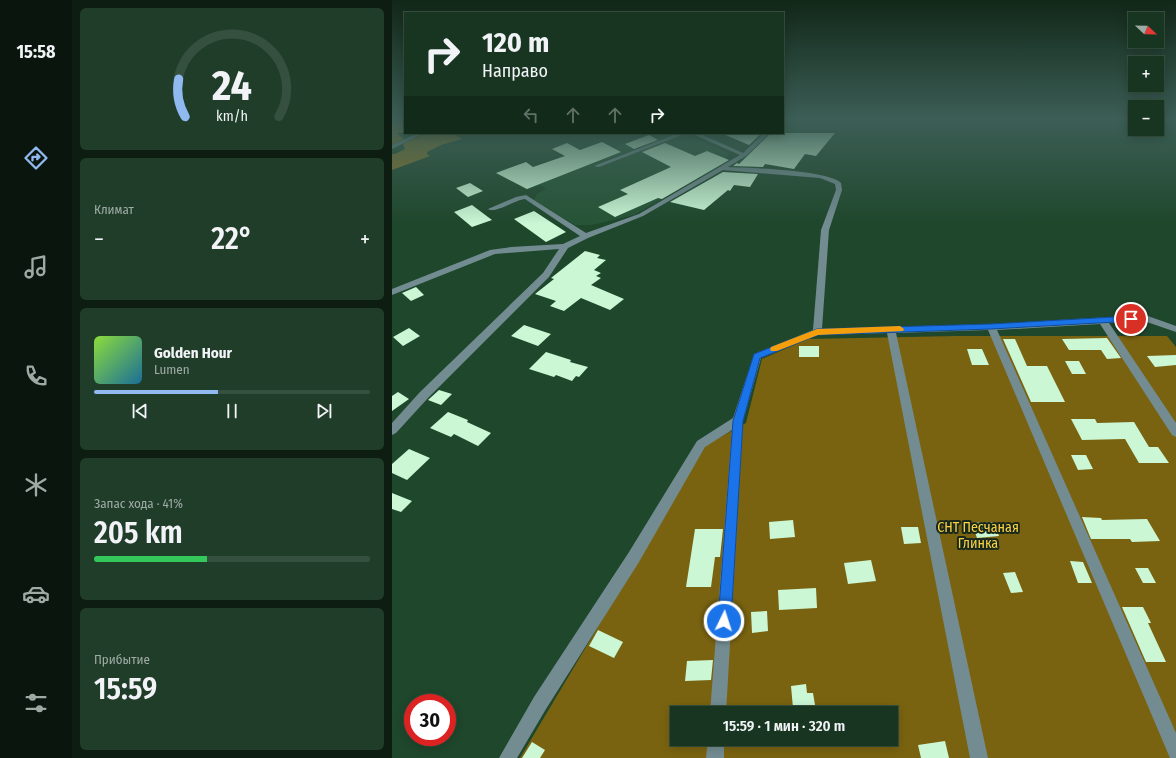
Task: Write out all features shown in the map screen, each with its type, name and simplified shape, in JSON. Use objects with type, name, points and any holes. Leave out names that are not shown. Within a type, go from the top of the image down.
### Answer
[{"type":"street","points":[[597,166],[630,153]]},
{"type":"street","points":[[740,153],[744,155]]},
{"type":"street","points":[[392,292],[493,252],[508,249],[565,246],[585,236],[641,214],[744,155]]},
{"type":"street","points":[[723,168],[820,176],[834,180],[838,183],[839,190],[825,230],[817,332]]},
{"type":"street","points":[[491,209],[518,198],[526,197],[585,236]]},
{"type":"street","points":[[392,430],[424,395],[546,275],[565,246]]},
{"type":"street","points":[[718,706],[738,421],[757,356],[817,332],[991,327],[1145,318],[1176,329]]},
{"type":"street","points":[[1102,320],[1176,432]]},
{"type":"street","points":[[991,327],[1176,752]]},
{"type":"street","points":[[891,330],[979,758]]},
{"type":"street","points":[[508,758],[540,703],[634,557],[701,444],[738,421]]},
{"type":"street","points":[[715,758],[716,746]]},
{"type":"shaded area","points":[[427,153],[430,156],[392,170],[392,154]]},
{"type":"shaded area","points":[[600,153],[729,153],[723,163],[634,215],[592,225],[575,225],[534,200],[537,194],[546,189],[541,185],[526,190],[520,186]]},
{"type":"green space","name":"СНТ Песчаная Глинка","points":[[957,336],[1167,336],[1176,347],[1176,758],[520,758],[706,445],[746,423],[762,359],[808,339]]},
{"type":"building","points":[[560,153],[618,153],[527,189],[496,173],[526,162],[533,167],[565,156]]},
{"type":"building","points":[[645,153],[689,153],[695,156],[701,153],[713,153],[729,160],[662,199],[658,198],[615,217],[598,207],[628,194],[620,190],[671,167]]},
{"type":"building","points":[[750,153],[818,153],[816,156],[805,154],[794,169],[765,164],[763,167],[733,166],[737,163],[739,164]]},
{"type":"building","points":[[723,172],[758,174],[750,187],[734,185],[730,191],[728,190],[704,210],[670,202]]},
{"type":"building","points":[[470,183],[483,191],[468,197],[456,188]]},
{"type":"building","points":[[472,205],[492,220],[472,227],[454,212]]},
{"type":"building","points":[[534,211],[566,232],[546,242],[514,219]]},
{"type":"building","points":[[585,251],[600,255],[597,258],[606,260],[594,270],[601,273],[596,276],[601,278],[591,285],[624,299],[610,310],[581,298],[564,311],[550,306],[556,301],[535,294],[554,279],[551,278]]},
{"type":"building","points":[[416,287],[424,295],[411,301],[402,293]]},
{"type":"building","points":[[524,325],[551,334],[538,346],[511,336]]},
{"type":"building","points":[[409,328],[420,336],[403,346],[393,337]]},
{"type":"building","points":[[1107,338],[1121,358],[1107,359],[1101,350],[1069,350],[1062,339]]},
{"type":"building","points":[[1003,339],[1015,339],[1027,366],[1047,366],[1065,402],[1031,402]]},
{"type":"building","points":[[799,346],[819,346],[819,357],[799,357]]},
{"type":"building","points":[[967,349],[982,349],[989,365],[972,365]]},
{"type":"building","points":[[546,352],[571,360],[570,362],[588,367],[579,377],[576,376],[572,381],[556,375],[554,377],[529,369]]},
{"type":"building","points":[[1176,355],[1176,365],[1155,367],[1147,356]]},
{"type":"building","points":[[1065,361],[1079,361],[1086,374],[1072,374]]},
{"type":"building","points":[[439,390],[452,394],[441,405],[428,400]]},
{"type":"building","points":[[398,392],[409,399],[392,411],[392,396]]},
{"type":"building","points":[[448,412],[468,420],[467,422],[491,433],[478,446],[454,434],[451,437],[430,428]]},
{"type":"building","points":[[1071,419],[1095,419],[1097,423],[1134,422],[1149,447],[1158,447],[1169,463],[1139,463],[1125,439],[1082,440]]},
{"type":"building","points":[[409,449],[430,458],[407,480],[392,473],[392,464]]},
{"type":"building","points":[[1071,455],[1086,455],[1093,469],[1078,470]]},
{"type":"building","points":[[392,493],[412,501],[401,512],[392,509]]},
{"type":"building","points":[[1082,517],[1101,518],[1102,520],[1147,519],[1160,541],[1132,542],[1130,539],[1091,539]]},
{"type":"building","points":[[793,520],[795,537],[770,539],[769,522]]},
{"type":"building","points":[[994,522],[999,536],[977,538],[972,523]]},
{"type":"building","points":[[901,527],[918,527],[921,543],[904,544]]},
{"type":"building","points":[[695,529],[723,529],[720,557],[715,557],[711,587],[686,587]]},
{"type":"building","points":[[871,560],[876,581],[848,584],[844,563]]},
{"type":"building","points":[[1070,561],[1083,562],[1092,583],[1078,583]]},
{"type":"building","points":[[1135,568],[1148,568],[1156,583],[1143,583]]},
{"type":"building","points":[[1015,572],[1023,592],[1011,593],[1003,573]]},
{"type":"building","points":[[816,588],[817,608],[779,610],[778,590]]},
{"type":"building","points":[[1122,607],[1143,607],[1151,623],[1148,623],[1166,662],[1146,662]]},
{"type":"building","points":[[767,611],[768,631],[752,633],[751,612]]},
{"type":"building","points":[[598,630],[623,642],[614,658],[589,646]]},
{"type":"building","points":[[713,660],[711,680],[685,681],[687,661]]},
{"type":"building","points":[[806,684],[807,693],[813,693],[815,705],[793,706],[791,686]]},
{"type":"building","points":[[945,741],[949,758],[921,758],[918,745]]},
{"type":"building","points":[[532,742],[545,750],[540,758],[522,758]]},
{"type":"slow traffic","points":[[774,349],[817,332],[900,329]]},
{"type":"route","points":[[724,621],[738,421],[757,356],[817,332],[991,327],[1131,319]]}]
